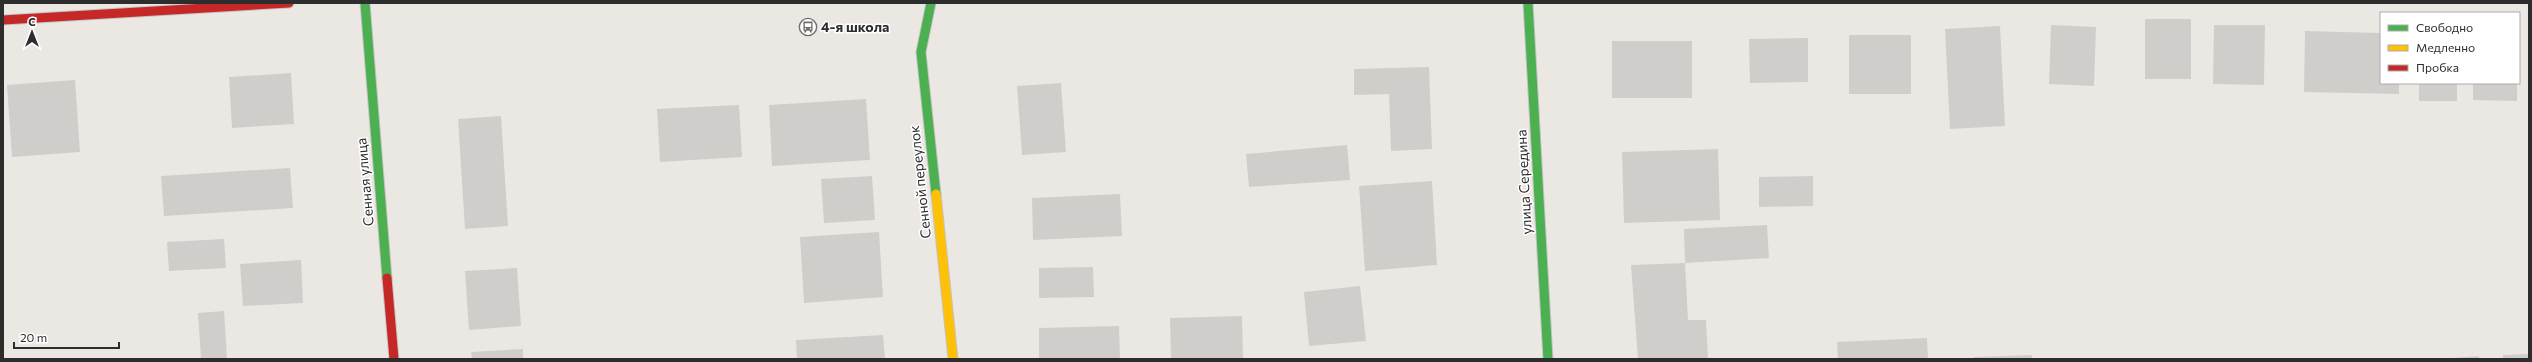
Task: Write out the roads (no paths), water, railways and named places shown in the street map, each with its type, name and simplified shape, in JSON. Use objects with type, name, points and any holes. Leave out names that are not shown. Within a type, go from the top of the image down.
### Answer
[{"type":"main road","points":[[3,20],[289,3]]},
{"type":"main road","name":"Сенная улица","points":[[365,3],[394,359]]},
{"type":"main road","name":"Сенной переулок","points":[[931,3],[921,52],[953,359]]},
{"type":"main road","name":"улица Середина","points":[[1528,3],[1548,359]]},
{"type":"place","name":"4-я школа","points":[[808,27]]}]
